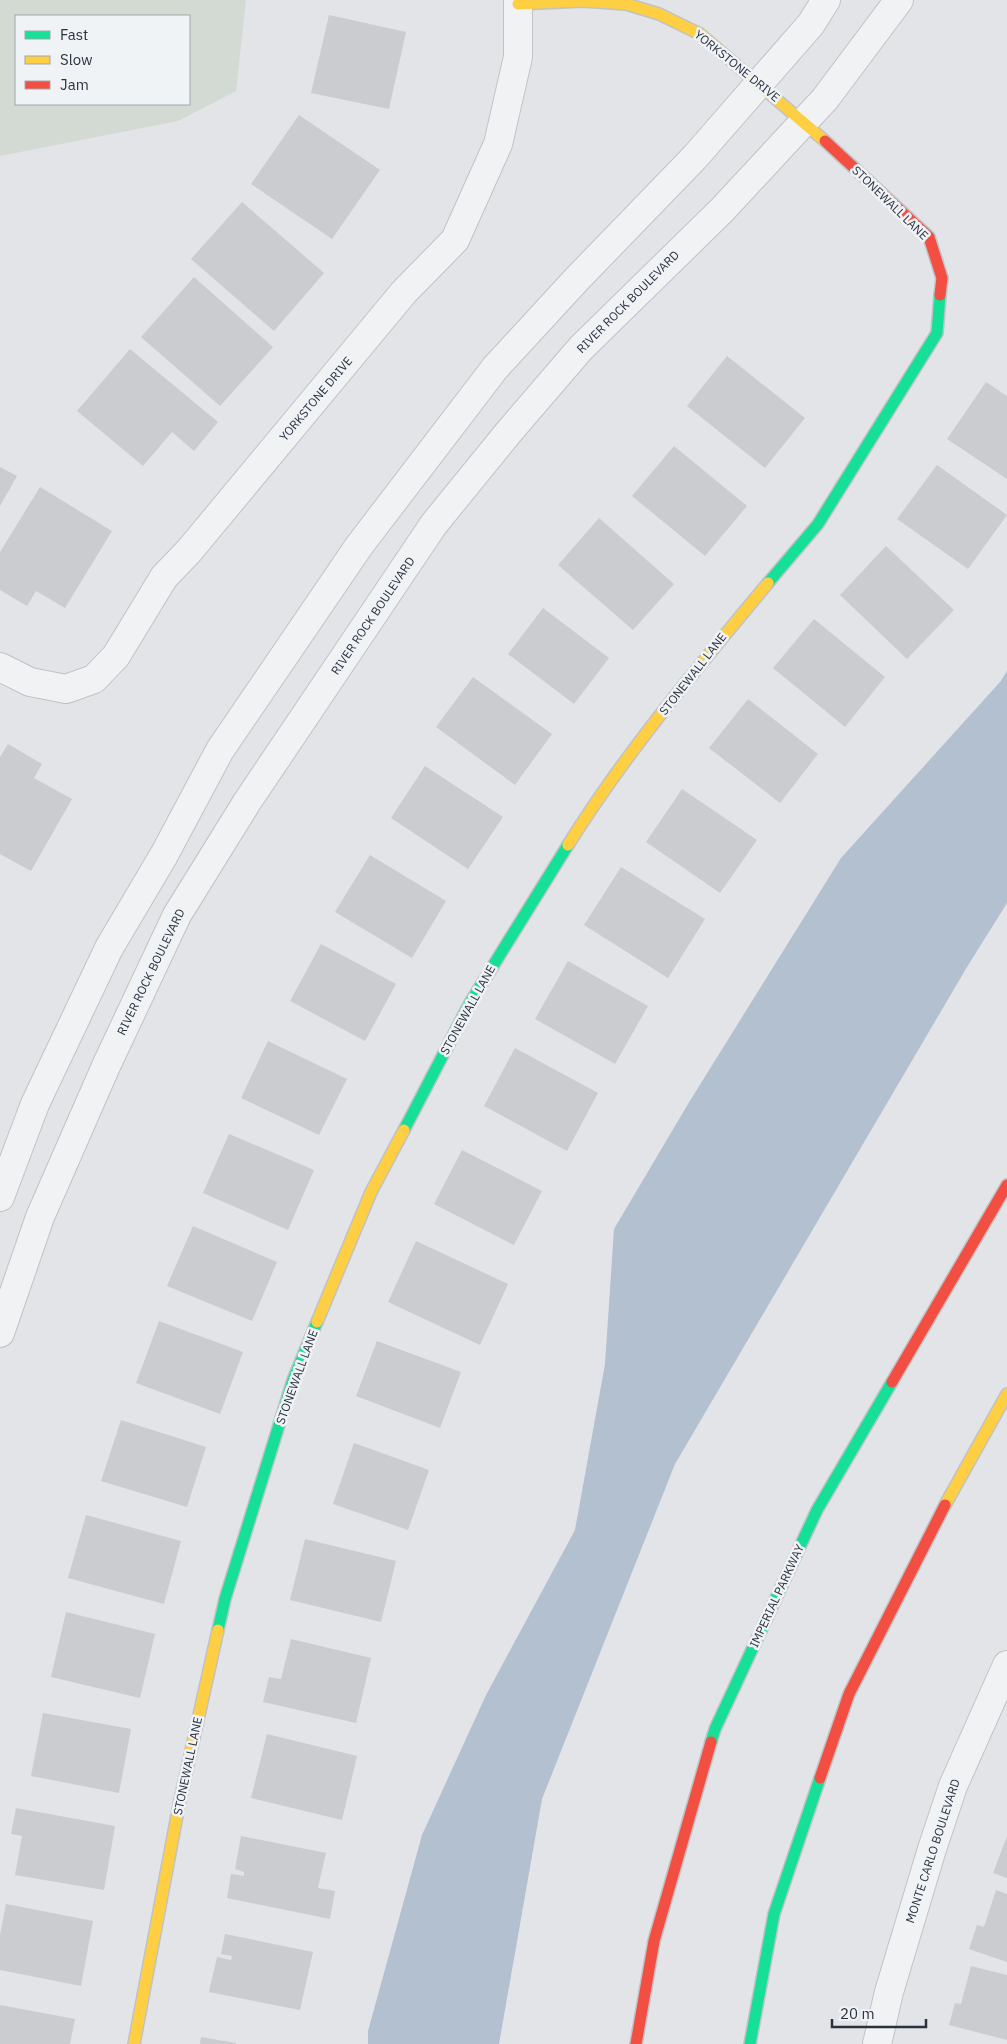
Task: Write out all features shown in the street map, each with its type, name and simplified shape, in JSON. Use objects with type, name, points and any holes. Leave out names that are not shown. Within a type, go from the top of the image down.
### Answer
[{"type":"street","points":[[0,1197],[35,1104],[109,948],[164,855],[220,750],[359,546],[495,368],[694,157],[811,24],[826,0]]},
{"type":"street","name":"RIVER ROCK BOULEVARD","points":[[0,1333],[40,1217],[106,1066],[177,915],[247,802],[434,524],[508,433],[581,348],[722,210],[825,99],[900,0]]},
{"type":"street","name":"YORKSTONE DRIVE","points":[[0,667],[30,682],[66,689],[94,680],[116,656],[164,576],[189,552],[404,292],[455,240],[498,144],[518,56],[518,2],[583,1],[626,4],[659,14],[700,34],[804,122]]},
{"type":"street","name":"STONEWALL LANE","points":[[134,2044],[179,1805],[225,1599],[293,1380],[371,1192],[470,1004],[596,800],[710,652],[818,524],[937,333],[942,278],[929,237],[804,122]]},
{"type":"street","name":"IMPERIAL PARKWAY","points":[[636,2044],[654,1940],[715,1729],[817,1510],[1007,1185]]},
{"type":"street","points":[[750,2044],[774,1914],[849,1694],[962,1474],[1007,1394]]},
{"type":"street","name":"MONTE CARLO BOULEVARD","points":[[877,2044],[892,1983],[947,1804],[979,1726],[1007,1665]]},
{"type":"shaded area","points":[[0,0],[246,0],[236,91],[178,121],[0,156]]},
{"type":"water","points":[[1007,671],[1007,903],[967,967],[675,1464],[542,1799],[499,2044],[368,2044],[368,2031],[422,1835],[486,1695],[575,1530],[605,1364],[614,1229],[688,1104],[841,858],[1000,682]]},
{"type":"building","points":[[329,15],[406,32],[389,109],[311,93]]},
{"type":"building","points":[[299,115],[380,170],[332,239],[251,184]]},
{"type":"building","points":[[242,202],[324,273],[274,331],[191,259]]},
{"type":"building","points":[[194,277],[273,347],[220,406],[141,337]]},
{"type":"building","points":[[130,349],[218,422],[194,451],[172,432],[143,466],[77,411]]},
{"type":"building","points":[[727,356],[805,418],[765,468],[687,406]]},
{"type":"building","points":[[986,382],[1007,396],[1007,479],[947,439]]},
{"type":"building","points":[[674,446],[747,506],[705,556],[632,496]]},
{"type":"building","points":[[937,465],[1007,515],[968,569],[897,519]]},
{"type":"building","points":[[0,467],[17,476],[0,506]]},
{"type":"building","points":[[40,487],[112,531],[65,608],[36,591],[27,606],[0,590],[0,552]]},
{"type":"building","points":[[599,518],[674,584],[633,630],[558,565]]},
{"type":"building","points":[[886,546],[954,610],[907,659],[840,595]]},
{"type":"building","points":[[543,608],[609,658],[574,704],[508,654]]},
{"type":"building","points":[[814,619],[885,677],[845,727],[773,668]]},
{"type":"building","points":[[473,677],[552,734],[515,785],[436,727]]},
{"type":"building","points":[[748,699],[818,754],[780,803],[709,748]]},
{"type":"building","points":[[8,744],[42,764],[34,778],[72,799],[31,871],[0,854],[0,757]]},
{"type":"building","points":[[425,766],[503,817],[468,869],[391,818]]},
{"type":"building","points":[[682,789],[757,840],[720,893],[646,842]]},
{"type":"building","points":[[370,855],[446,901],[412,958],[335,912]]},
{"type":"building","points":[[621,867],[705,919],[668,978],[584,925]]},
{"type":"building","points":[[321,944],[396,984],[365,1041],[290,1001]]},
{"type":"building","points":[[568,961],[648,1006],[615,1064],[535,1019]]},
{"type":"building","points":[[268,1041],[347,1079],[319,1135],[241,1098]]},
{"type":"building","points":[[515,1048],[598,1093],[567,1151],[484,1106]]},
{"type":"building","points":[[229,1134],[314,1170],[288,1230],[203,1193]]},
{"type":"building","points":[[462,1150],[542,1191],[514,1245],[434,1204]]},
{"type":"building","points":[[193,1226],[277,1262],[252,1321],[167,1286]]},
{"type":"building","points":[[416,1241],[508,1284],[480,1345],[388,1302]]},
{"type":"building","points":[[159,1321],[243,1352],[220,1414],[136,1383]]},
{"type":"building","points":[[377,1341],[461,1372],[440,1428],[356,1396]]},
{"type":"building","points":[[121,1420],[206,1447],[187,1507],[101,1481]]},
{"type":"building","points":[[354,1443],[429,1470],[408,1530],[333,1504]]},
{"type":"building","points":[[86,1515],[181,1541],[164,1604],[68,1578]]},
{"type":"building","points":[[305,1539],[396,1561],[381,1622],[290,1600]]},
{"type":"building","points":[[66,1612],[155,1634],[140,1698],[51,1677]]},
{"type":"building","points":[[291,1639],[371,1658],[356,1723],[263,1702],[269,1677],[281,1679]]},
{"type":"building","points":[[43,1713],[131,1729],[119,1793],[31,1776]]},
{"type":"building","points":[[267,1734],[357,1756],[342,1820],[251,1798]]},
{"type":"building","points":[[16,1808],[115,1826],[104,1890],[15,1875],[22,1836],[11,1834]]},
{"type":"building","points":[[241,1836],[326,1853],[318,1888],[335,1891],[330,1919],[227,1898],[231,1874],[244,1876],[244,1872],[235,1869]]},
{"type":"building","points":[[1007,1836],[1007,1878],[993,1873]]},
{"type":"building","points":[[996,1890],[1007,1894],[1007,1962],[969,1949],[977,1925],[984,1927]]},
{"type":"building","points":[[6,1904],[93,1921],[81,1986],[0,1970],[0,1935]]},
{"type":"building","points":[[225,1934],[313,1952],[300,2010],[209,1992],[217,1957],[231,1960],[232,1956],[221,1954]]},
{"type":"building","points":[[971,1966],[1007,1975],[1007,2040],[949,2025],[955,2003],[961,2004]]},
{"type":"building","points":[[0,2005],[75,2019],[70,2044],[0,2044]]},
{"type":"building","points":[[201,2037],[236,2043],[236,2044],[200,2044]]},
{"type":"traffic: fast","points":[[768,583],[818,524],[937,333],[940,295]]},
{"type":"traffic: fast","points":[[404,1130],[470,1003],[568,845]]},
{"type":"traffic: fast","points":[[218,1630],[225,1599],[293,1380],[317,1322]]},
{"type":"traffic: fast","points":[[711,1742],[715,1729],[817,1510],[892,1382]]},
{"type":"traffic: fast","points":[[750,2044],[774,1914],[820,1778]]},
{"type":"traffic: slow","points":[[518,4],[583,1],[626,4],[659,14],[700,34],[825,141]]},
{"type":"traffic: slow","points":[[568,845],[590,810],[638,743],[768,583]]},
{"type":"traffic: slow","points":[[317,1322],[371,1192],[404,1130]]},
{"type":"traffic: slow","points":[[945,1505],[1007,1394]]},
{"type":"traffic: slow","points":[[134,2044],[179,1805],[218,1630]]},
{"type":"traffic: jam","points":[[825,141],[929,237],[942,278],[940,295]]},
{"type":"traffic: jam","points":[[892,1382],[1007,1185]]},
{"type":"traffic: jam","points":[[820,1778],[849,1694],[945,1505]]},
{"type":"traffic: jam","points":[[636,2044],[654,1941],[711,1742]]}]
